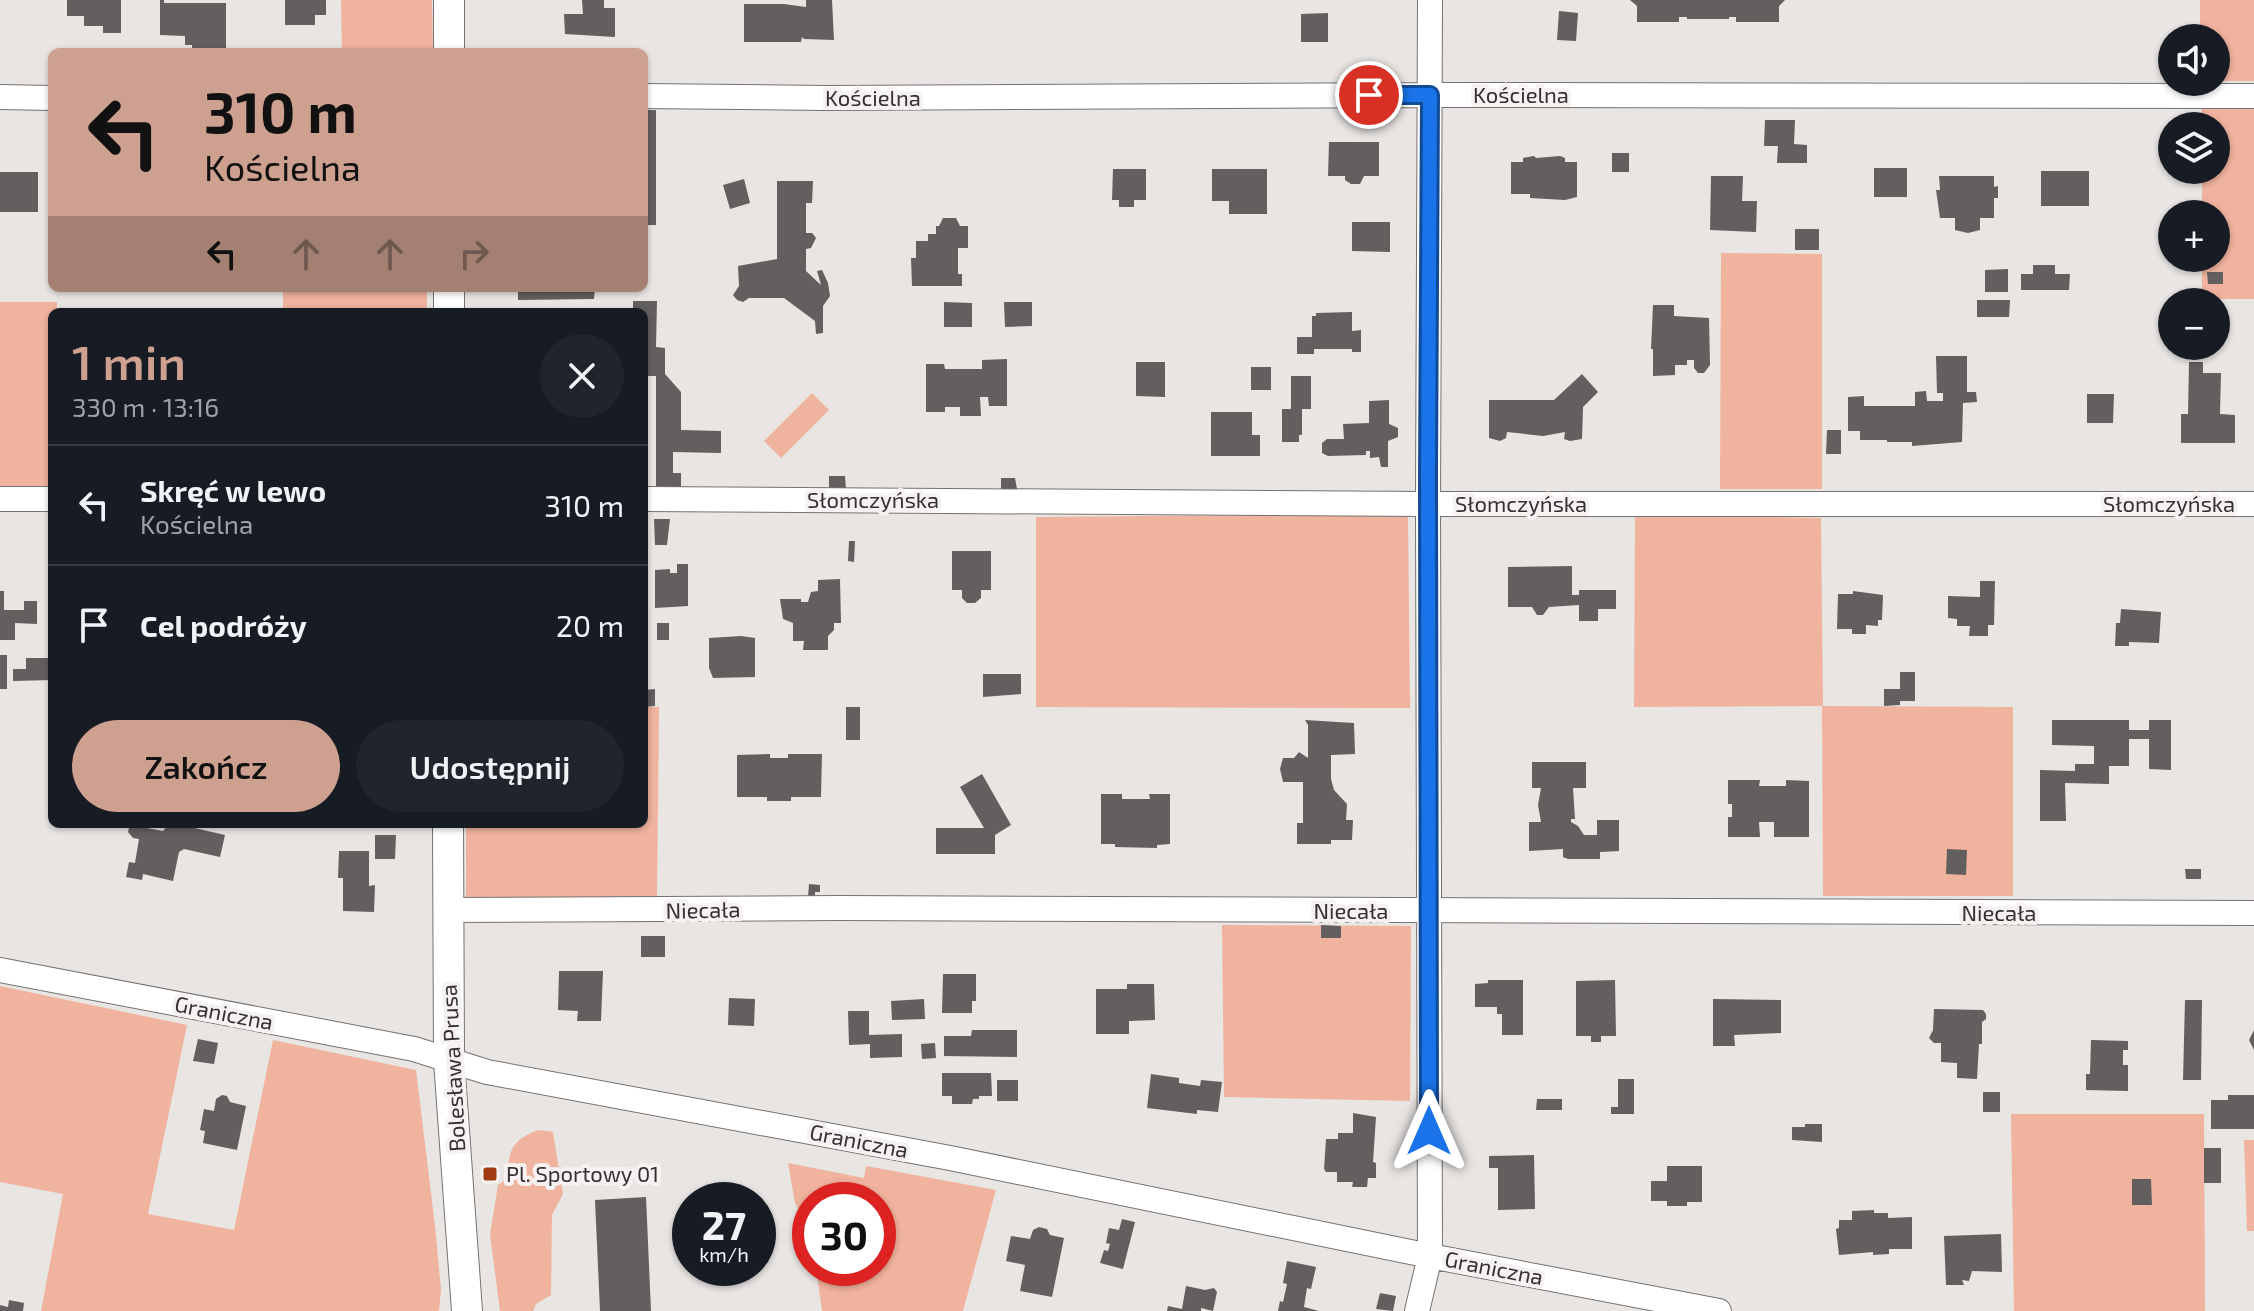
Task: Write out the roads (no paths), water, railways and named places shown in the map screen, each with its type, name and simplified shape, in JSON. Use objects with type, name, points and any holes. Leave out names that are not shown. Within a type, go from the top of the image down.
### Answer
[{"type":"street","points":[[449,0],[449,48]]},
{"type":"street","points":[[1417,1311],[1430,1256],[1430,0]]},
{"type":"street","name":"Kościelna","points":[[648,96],[2254,96]]},
{"type":"street","points":[[0,97],[48,98]]},
{"type":"street","points":[[0,499],[48,499]]},
{"type":"street","name":"Słomczyńska","points":[[648,499],[1428,504],[2254,504]]},
{"type":"street","name":"Bolesława Prusa","points":[[448,828],[449,1061],[467,1311]]},
{"type":"street","name":"Niecała","points":[[448,910],[855,908],[2254,913]]},
{"type":"street","name":"Graniczna","points":[[0,970],[414,1049],[487,1072],[950,1158],[1430,1256],[1719,1311]]},
{"type":"place","name":"Pl. Sportowy 01","points":[[490,1174]]}]
